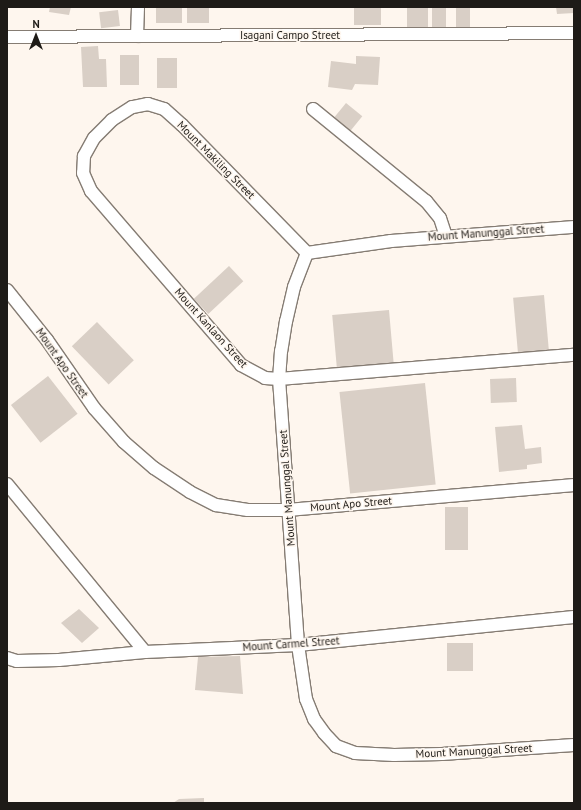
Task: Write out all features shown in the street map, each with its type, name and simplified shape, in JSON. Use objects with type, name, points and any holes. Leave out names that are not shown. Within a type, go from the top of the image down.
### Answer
[{"type":"street","points":[[137,36],[138,7]]},
{"type":"street","name":"Isagani Campo Street","points":[[7,37],[574,33]]},
{"type":"street","name":"Mount Makiling Street","points":[[112,120],[132,107],[148,104],[164,109],[182,125],[308,253]]},
{"type":"street","points":[[313,109],[426,201],[440,218],[446,236]]},
{"type":"street","name":"Mount Kanlaon Street","points":[[112,120],[94,138],[84,156],[83,174],[91,191],[241,365],[265,378],[574,355]]},
{"type":"street","name":"Mount Manunggal Street","points":[[574,227],[446,236],[344,246],[308,253],[294,287],[286,321],[281,351],[279,378],[298,645],[306,699],[314,719],[324,734],[336,746],[355,753],[394,755],[442,754],[574,745]]},
{"type":"street","name":"Mount Apo Street","points":[[8,294],[47,340],[94,408],[124,442],[154,468],[190,492],[216,505],[248,510],[288,510],[574,486]]},
{"type":"street","points":[[7,484],[145,652]]},
{"type":"street","name":"Mount Carmel Street","points":[[7,658],[18,662],[59,660],[145,652],[298,645],[574,617]]},
{"type":"building","points":[[50,7],[71,7],[69,15],[49,12]]},
{"type":"building","points":[[156,7],[182,7],[182,23],[156,23]]},
{"type":"building","points":[[187,7],[209,7],[209,23],[187,23]]},
{"type":"building","points":[[354,7],[381,7],[381,25],[354,25]]},
{"type":"building","points":[[407,7],[428,7],[428,28],[407,28]]},
{"type":"building","points":[[432,7],[446,7],[446,27],[432,27]]},
{"type":"building","points":[[456,7],[470,7],[470,29],[456,29]]},
{"type":"building","points":[[556,7],[574,7],[574,13],[557,14]]},
{"type":"building","points":[[118,10],[120,26],[101,28],[99,12]]},
{"type":"building","points":[[98,46],[99,59],[106,59],[107,87],[83,87],[81,47]]},
{"type":"building","points":[[120,55],[139,55],[139,85],[120,85]]},
{"type":"building","points":[[356,56],[380,57],[378,85],[355,84],[352,90],[328,87],[331,61],[356,64]]},
{"type":"building","points":[[157,58],[177,58],[177,88],[157,88]]},
{"type":"building","points":[[346,103],[362,116],[348,134],[332,121]]},
{"type":"building","points":[[229,266],[243,281],[208,314],[194,299]]},
{"type":"building","points":[[544,295],[549,351],[518,353],[513,298]]},
{"type":"building","points":[[389,310],[394,364],[337,369],[332,315]]},
{"type":"building","points":[[97,322],[134,360],[109,384],[72,346]]},
{"type":"building","points":[[48,376],[78,414],[41,443],[11,405]]},
{"type":"building","points":[[516,378],[517,402],[491,403],[490,379]]},
{"type":"building","points":[[425,383],[436,484],[350,493],[339,392]]},
{"type":"building","points":[[522,425],[525,449],[541,447],[542,463],[527,465],[527,469],[499,472],[495,427]]},
{"type":"building","points":[[445,507],[468,507],[468,550],[445,550]]},
{"type":"building","points":[[79,609],[99,628],[82,643],[61,623]]},
{"type":"building","points":[[447,643],[473,643],[473,671],[447,671]]},
{"type":"building","points":[[240,656],[243,694],[195,690],[198,657]]},
{"type":"building","points":[[204,798],[204,803],[173,803],[179,799]]}]
